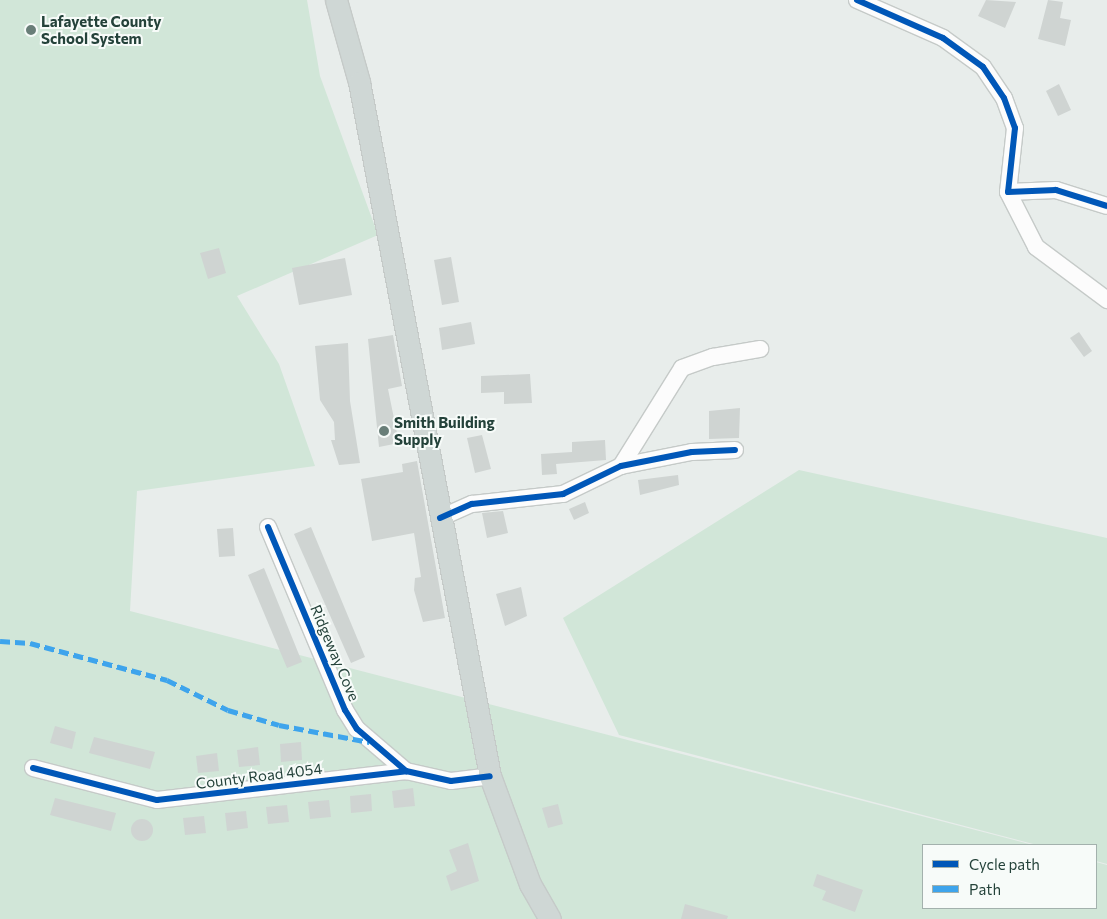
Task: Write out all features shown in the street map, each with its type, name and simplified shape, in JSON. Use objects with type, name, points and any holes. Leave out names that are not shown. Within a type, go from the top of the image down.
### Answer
[{"type":"main road","points":[[336,0],[359,82],[490,776],[530,884],[550,919]]},
{"type":"street","points":[[857,0],[943,38],[983,67],[1004,98],[1015,128],[1008,192],[1036,247],[1107,300]]},
{"type":"street","points":[[1008,192],[1056,190],[1107,206]]},
{"type":"street","points":[[621,466],[682,368],[712,357],[760,349]]},
{"type":"street","points":[[440,518],[472,504],[563,494],[621,466],[692,452],[734,450]]},
{"type":"street","name":"Ridgeway Cove","points":[[268,527],[345,710],[357,730],[406,771]]},
{"type":"street","name":"County Road 4054","points":[[33,768],[157,800],[406,771],[451,781],[490,776]]},
{"type":"green space","points":[[0,0],[307,0],[320,76],[378,235],[237,296],[279,364],[315,466],[137,491],[130,611],[1029,844],[922,844],[922,909],[1097,909],[1097,862],[1107,865],[1107,919],[0,919]]},
{"type":"green space","points":[[799,470],[1107,538],[1107,864],[1097,861],[1097,844],[1033,844],[619,735],[563,618]]},
{"type":"building","points":[[986,0],[1016,2],[1005,28],[978,16]]},
{"type":"building","points":[[1048,0],[1063,2],[1060,18],[1071,20],[1065,46],[1038,39]]},
{"type":"building","points":[[1059,84],[1071,110],[1058,116],[1046,91]]},
{"type":"building","points":[[219,248],[226,273],[208,279],[200,253]]},
{"type":"building","points":[[451,257],[459,302],[442,305],[434,260]]},
{"type":"building","points":[[345,258],[352,295],[299,305],[292,268]]},
{"type":"building","points":[[471,322],[475,344],[442,350],[439,328]]},
{"type":"building","points":[[1079,332],[1092,351],[1084,357],[1070,338]]},
{"type":"building","points":[[393,335],[402,386],[388,389],[399,443],[379,447],[368,339]]},
{"type":"building","points":[[348,343],[350,401],[360,463],[339,465],[331,440],[335,440],[334,422],[320,400],[315,346]]},
{"type":"building","points":[[530,374],[532,403],[504,404],[504,392],[481,393],[481,376]]},
{"type":"building","points":[[740,408],[739,438],[709,439],[709,411]]},
{"type":"building","points":[[482,435],[491,469],[475,473],[467,438]]},
{"type":"building","points":[[605,440],[606,460],[556,464],[557,474],[542,475],[541,454],[572,452],[572,442]]},
{"type":"building","points":[[417,461],[445,618],[423,622],[414,590],[415,578],[421,577],[414,533],[372,541],[361,479],[403,472],[402,464]]},
{"type":"building","points":[[678,475],[679,485],[640,495],[638,480]]},
{"type":"building","points":[[585,502],[589,513],[574,520],[569,509]]},
{"type":"building","points":[[503,511],[508,533],[487,538],[482,513]]},
{"type":"building","points":[[311,527],[365,657],[351,663],[294,534]]},
{"type":"building","points":[[233,528],[235,556],[219,557],[217,529]]},
{"type":"building","points":[[264,568],[302,662],[287,668],[248,575]]},
{"type":"building","points":[[521,587],[527,616],[505,626],[496,594]]},
{"type":"building","points":[[55,726],[76,732],[72,749],[50,743]]},
{"type":"building","points":[[94,737],[155,752],[150,769],[89,753]]},
{"type":"building","points":[[301,742],[302,760],[281,762],[280,744]]},
{"type":"building","points":[[258,747],[260,765],[239,767],[237,750]]},
{"type":"building","points":[[217,753],[219,771],[198,773],[196,756]]},
{"type":"building","points":[[413,788],[415,806],[394,808],[392,791]]},
{"type":"building","points":[[371,794],[372,811],[351,813],[350,796]]},
{"type":"building","points":[[55,798],[116,813],[111,831],[50,815]]},
{"type":"building","points":[[329,800],[331,817],[310,819],[308,802]]},
{"type":"building","points":[[558,804],[563,824],[548,828],[542,808]]},
{"type":"building","points":[[287,805],[289,822],[268,824],[266,807]]},
{"type":"building","points":[[246,811],[248,828],[227,831],[225,813]]},
{"type":"building","points":[[204,816],[206,833],[185,835],[183,818]]},
{"type":"building","points":[[142,819],[150,822],[153,830],[150,838],[142,841],[134,838],[131,830],[134,822]]},
{"type":"building","points":[[468,843],[479,881],[451,891],[446,876],[457,871],[449,850]]},
{"type":"building","points":[[817,874],[863,890],[855,912],[822,900],[826,891],[813,886]]},
{"type":"building","points":[[685,904],[728,916],[727,919],[681,919]]},
{"type":"marked path","points":[[0,641],[30,643],[167,680],[228,710],[279,725],[369,742]]},
{"type":"cycle path","points":[[857,0],[943,38],[983,67],[1004,98],[1015,128],[1008,192],[1056,190],[1107,206]]},
{"type":"cycle path","points":[[440,518],[472,504],[563,494],[621,466],[692,452],[735,450]]},
{"type":"cycle path","points":[[268,527],[345,710],[357,729],[406,771]]},
{"type":"cycle path","points":[[33,768],[157,800],[406,771],[451,781],[490,776]]},
{"type":"place","name":"Lafayette County School System","points":[[31,30]]},
{"type":"place","name":"Smith Building Supply","points":[[384,431]]}]
